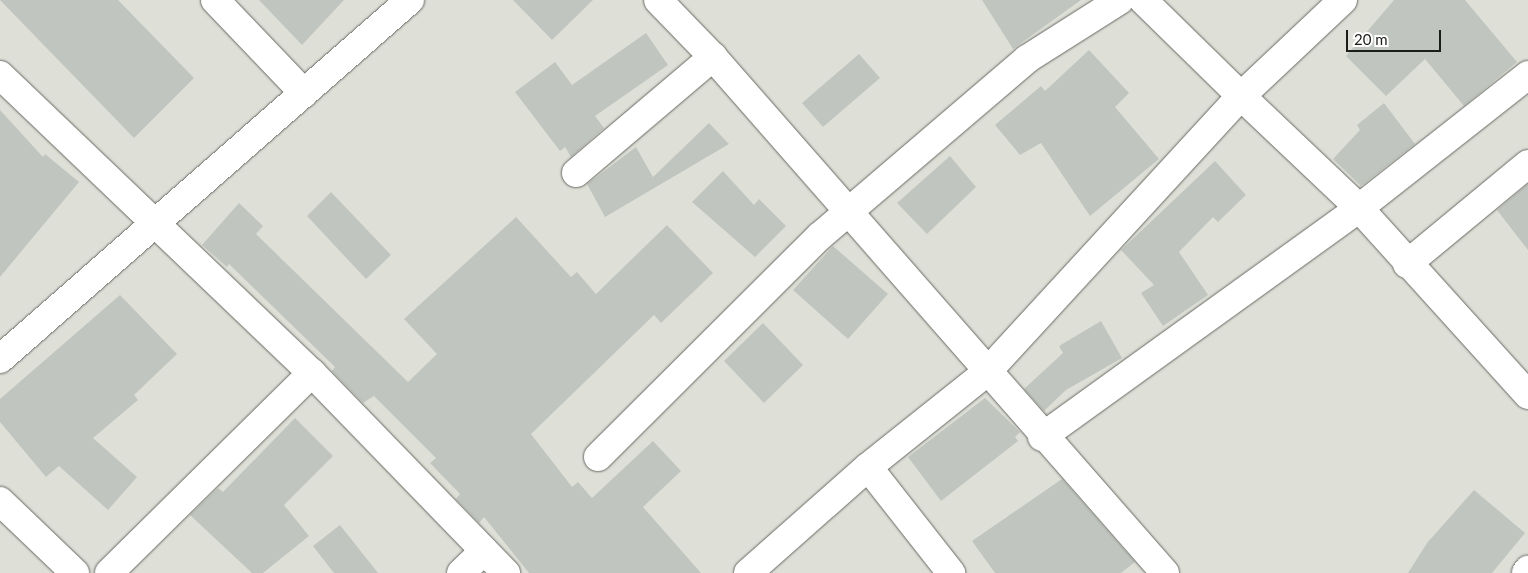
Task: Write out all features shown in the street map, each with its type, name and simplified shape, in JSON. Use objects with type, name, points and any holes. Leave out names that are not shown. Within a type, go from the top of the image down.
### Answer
[{"type":"street","points":[[215,0],[304,93]]},
{"type":"street","points":[[0,359],[152,222],[410,0]]},
{"type":"street","points":[[658,0],[713,57],[1042,437],[1165,573]]},
{"type":"street","points":[[598,457],[820,236],[850,213],[1028,59],[1120,0]]},
{"type":"street","points":[[1143,0],[1359,208],[1407,264],[1528,395]]},
{"type":"street","points":[[748,573],[868,467],[987,372],[1241,96],[1343,0]]},
{"type":"street","points":[[576,173],[713,57]]},
{"type":"street","points":[[0,75],[312,373],[506,573]]},
{"type":"street","points":[[1042,437],[1359,208],[1528,75]]},
{"type":"street","points":[[1407,264],[1528,164]]},
{"type":"street","points":[[109,573],[312,373]]},
{"type":"street","points":[[868,467],[951,573]]},
{"type":"street","points":[[0,501],[75,573]]},
{"type":"street","points":[[461,573],[484,551]]},
{"type":"building","points":[[0,0],[118,0],[194,78],[134,138]]},
{"type":"building","points":[[259,0],[344,0],[302,45]]},
{"type":"building","points":[[513,0],[593,0],[552,40]]},
{"type":"building","points":[[982,0],[1081,0],[1013,49]]},
{"type":"building","points":[[1394,0],[1465,0],[1517,62],[1464,106],[1425,59],[1386,96],[1346,56]]},
{"type":"building","points":[[646,33],[668,65],[595,116],[604,128],[571,157],[565,147],[560,151],[515,92],[555,62],[572,85]]},
{"type":"building","points":[[1089,50],[1129,93],[1115,107],[1159,159],[1090,216],[1041,143],[1020,155],[995,125],[1041,86],[1045,91]]},
{"type":"building","points":[[859,54],[880,78],[823,127],[802,103]]},
{"type":"building","points":[[1384,103],[1415,144],[1361,186],[1333,159],[1360,130],[1357,125]]},
{"type":"building","points":[[0,110],[43,157],[45,154],[79,182],[0,277]]},
{"type":"building","points":[[709,123],[729,144],[605,217],[587,184],[636,147],[653,177]]},
{"type":"building","points":[[950,156],[976,187],[927,234],[897,203]]},
{"type":"building","points":[[1215,161],[1246,195],[1218,222],[1213,217],[1179,252],[1208,295],[1163,326],[1141,293],[1154,285],[1121,250]]},
{"type":"building","points":[[723,171],[754,205],[759,199],[786,226],[755,257],[692,202]]},
{"type":"building","points":[[1528,184],[1528,250],[1497,210]]},
{"type":"building","points":[[331,192],[391,255],[366,279],[307,216]]},
{"type":"building","points":[[239,203],[263,226],[256,234],[408,382],[437,354],[404,319],[516,217],[571,277],[577,272],[596,294],[667,225],[713,273],[661,323],[654,315],[531,434],[572,487],[578,482],[592,498],[653,441],[681,471],[643,507],[701,573],[529,573],[484,517],[479,523],[456,499],[460,494],[430,463],[436,458],[374,396],[363,403],[332,371],[335,367],[229,264],[227,267],[202,245]]},
{"type":"building","points":[[833,246],[888,294],[848,339],[793,290]]},
{"type":"building","points":[[120,295],[177,354],[134,395],[138,400],[93,438],[137,477],[108,510],[59,466],[46,477],[0,422],[0,399]]},
{"type":"building","points":[[1101,321],[1122,358],[1066,390],[1044,411],[1024,389],[1063,353],[1059,346]]},
{"type":"building","points":[[763,323],[803,365],[764,403],[724,361]]},
{"type":"building","points":[[985,398],[1020,432],[1015,437],[1018,441],[941,501],[908,457]]},
{"type":"building","points":[[295,418],[333,456],[284,505],[309,536],[263,573],[252,573],[190,515],[218,488],[223,492]]},
{"type":"building","points":[[1062,479],[1135,562],[1121,573],[995,573],[972,541]]},
{"type":"building","points":[[1474,490],[1525,533],[1492,573],[1408,573],[1427,543]]},
{"type":"building","points":[[340,525],[378,573],[334,573],[313,546]]}]
